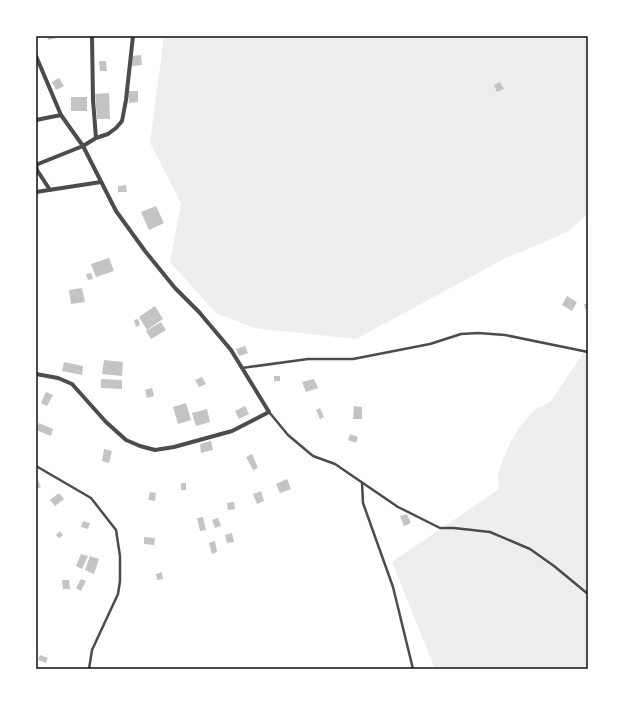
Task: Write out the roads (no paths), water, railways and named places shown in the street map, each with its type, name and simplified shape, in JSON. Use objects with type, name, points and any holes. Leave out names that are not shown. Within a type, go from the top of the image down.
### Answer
[{"type":"street","points":[[92,36],[93,100],[96,138]]},
{"type":"street","points":[[50,190],[37,170],[36,166],[38,164],[108,134],[122,121],[126,100],[132,36]]},
{"type":"street","points":[[36,56],[60,115],[83,146],[116,211],[176,288],[199,312],[231,350],[269,412],[232,431],[174,447],[155,450],[126,440],[106,422],[72,384],[58,378],[36,374]]},
{"type":"street","points":[[36,120],[60,115]]},
{"type":"street","points":[[36,192],[101,182]]},
{"type":"lane","points":[[242,368],[308,359],[353,359],[430,344],[461,334],[478,333],[505,334],[588,352]]},
{"type":"lane","points":[[269,412],[288,435],[313,456],[335,464],[398,506],[440,528],[490,532],[530,549],[554,566],[588,594]]},
{"type":"lane","points":[[36,466],[92,498],[116,530],[120,556],[120,581],[118,594],[92,650],[89,669]]},
{"type":"lane","points":[[362,483],[363,502],[393,588],[413,669]]}]
